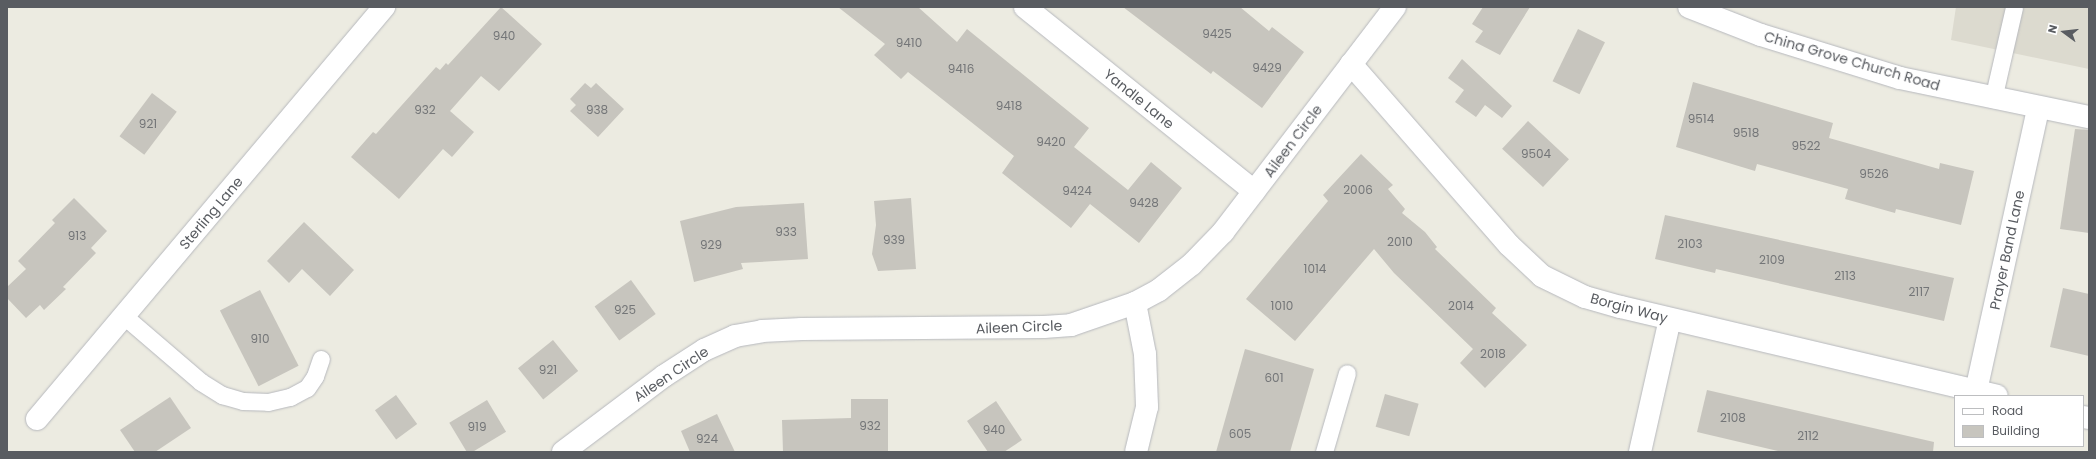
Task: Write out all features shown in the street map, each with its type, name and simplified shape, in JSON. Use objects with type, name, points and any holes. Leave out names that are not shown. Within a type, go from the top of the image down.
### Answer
[{"type":"street","name":"Sterling Lane","points":[[37,419],[384,7]]},
{"type":"street","name":"Yandle Lane","points":[[1025,7],[1254,191]]},
{"type":"street","name":"Aileen Circle","points":[[563,452],[664,376],[704,350],[735,336],[762,331],[802,329],[1044,327],[1071,325],[1135,304],[1158,290],[1192,264],[1223,232],[1395,7]]},
{"type":"street","name":"China Grove Church Road","points":[[1689,7],[1761,35],[1900,78],[1993,99],[2089,118]]},
{"type":"street","name":"Borgin Way","points":[[1351,64],[1509,245],[1542,276],[1585,297],[1670,319],[1986,394]]},
{"type":"street","name":"Prayer Band Lane","points":[[1986,394],[2038,108]]},
{"type":"street","points":[[1135,304],[1145,354],[1147,407],[1136,452]]},
{"type":"street","points":[[1640,452],[1670,319]]},
{"type":"lane","points":[[1993,99],[2014,7]]},
{"type":"lane","points":[[124,316],[201,382],[222,395],[243,401],[268,402],[290,397],[301,391],[315,376],[321,360]]},
{"type":"lane","points":[[1324,452],[1347,373]]},
{"type":"shaded area","points":[[1956,7],[2089,7],[2089,69],[1951,40]]},
{"type":"building","points":[[501,7],[542,44],[499,91],[481,76],[450,111],[474,132],[452,157],[443,149],[399,199],[351,157],[373,132],[376,134],[436,67],[440,70],[446,63],[448,65]]},
{"type":"building","points":[[838,7],[918,7],[957,42],[967,29],[1089,128],[1074,147],[1128,190],[1151,162],[1182,188],[1139,243],[1090,204],[1071,228],[1002,173],[1014,156],[908,72],[901,79],[874,55],[885,44]]},
{"type":"building","points":[[1123,7],[1240,7],[1269,31],[1272,27],[1304,52],[1262,108],[1213,71],[1211,74]]},
{"type":"building","points":[[1483,7],[1530,7],[1500,55],[1475,42],[1483,31],[1472,24]]},
{"type":"building","points":[[1578,29],[1605,42],[1580,94],[1553,81]]},
{"type":"building","points":[[1462,59],[1512,106],[1502,118],[1485,105],[1476,117],[1455,102],[1464,90],[1448,78]]},
{"type":"building","points":[[1693,82],[1833,123],[1829,138],[1939,169],[1940,163],[1974,171],[1961,225],[1896,209],[1895,213],[1845,199],[1848,189],[1757,164],[1755,171],[1676,147]]},
{"type":"building","points":[[585,83],[591,88],[596,83],[624,109],[598,137],[570,111],[576,105],[570,99]]},
{"type":"building","points":[[152,93],[177,112],[144,155],[120,136]]},
{"type":"building","points":[[1528,121],[1569,159],[1543,187],[1502,149]]},
{"type":"building","points":[[2075,129],[2089,130],[2089,233],[2060,229]]},
{"type":"building","points":[[1361,154],[1393,185],[1388,189],[1405,209],[1402,213],[1425,232],[1437,247],[1435,249],[1496,308],[1492,313],[1527,345],[1485,388],[1460,363],[1473,349],[1394,273],[1374,249],[1295,341],[1246,299],[1328,201],[1323,195]]},
{"type":"building","points":[[74,198],[107,231],[91,248],[96,253],[63,287],[66,289],[44,310],[40,305],[26,318],[7,298],[7,287],[26,269],[18,261],[55,223],[52,220]]},
{"type":"building","points":[[911,198],[916,269],[878,271],[872,254],[876,225],[874,201]]},
{"type":"building","points":[[804,203],[808,259],[741,263],[743,269],[694,282],[680,221],[736,207]]},
{"type":"building","points":[[1665,215],[1954,278],[1944,321],[1716,269],[1715,273],[1655,259]]},
{"type":"building","points":[[304,222],[354,270],[330,296],[302,269],[289,283],[267,261]]},
{"type":"building","points":[[631,280],[656,314],[619,340],[595,306]]},
{"type":"building","points":[[2063,288],[2089,294],[2089,356],[2050,347]]},
{"type":"building","points":[[260,290],[299,366],[258,386],[220,310]]},
{"type":"building","points":[[553,340],[578,371],[543,399],[518,368]]},
{"type":"building","points":[[1245,349],[1314,369],[1290,452],[1216,452]]},
{"type":"building","points":[[1707,390],[1934,442],[1933,452],[1782,452],[1697,432]]},
{"type":"building","points":[[1385,394],[1419,404],[1409,436],[1376,427]]},
{"type":"building","points":[[396,395],[417,424],[396,439],[375,410]]},
{"type":"building","points":[[170,397],[191,428],[155,452],[135,452],[120,430]]},
{"type":"building","points":[[851,399],[888,399],[888,452],[783,452],[782,420],[851,418]]},
{"type":"building","points":[[487,400],[506,432],[472,452],[467,452],[449,423]]},
{"type":"building","points":[[996,401],[1022,440],[1004,452],[988,452],[967,421]]},
{"type":"building","points":[[717,414],[735,452],[690,452],[681,431]]}]
